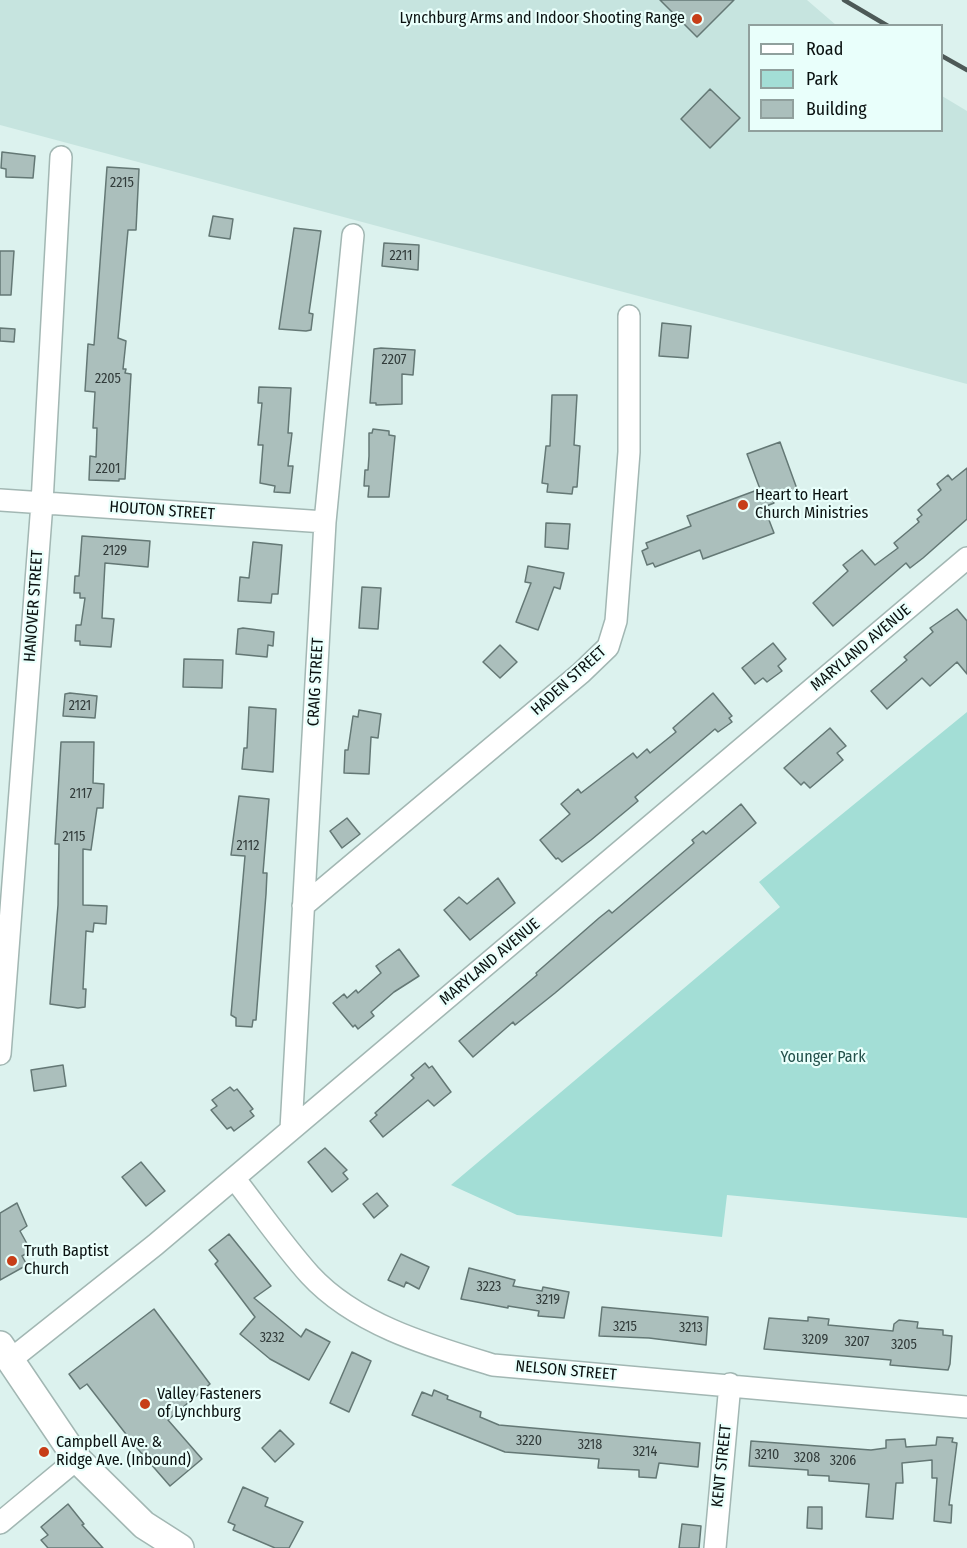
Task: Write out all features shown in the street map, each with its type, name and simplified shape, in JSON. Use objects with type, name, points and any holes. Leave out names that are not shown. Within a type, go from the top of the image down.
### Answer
[{"type":"main road","points":[[4,1353],[77,1459],[144,1525],[180,1548]]},
{"type":"street","name":"HANOVER STREET","points":[[0,1054],[42,502],[61,157]]},
{"type":"street","name":"CRAIG STREET","points":[[291,1129],[325,522],[352,235]]},
{"type":"street","name":"HADEN STREET","points":[[303,906],[608,647],[616,621],[629,452],[629,316]]},
{"type":"street","name":"HOUTON STREET","points":[[0,500],[325,522]]},
{"type":"street","name":"MARYLAND AVENUE","points":[[4,1353],[234,1178],[967,558]]},
{"type":"street","name":"NELSON STREET","points":[[234,1178],[311,1276],[350,1309],[430,1346],[493,1365],[730,1384],[967,1407]]},
{"type":"street","name":"KENT STREET","points":[[715,1548],[730,1384]]},
{"type":"street","points":[[0,1523],[77,1459]]},
{"type":"shaded area","points":[[0,0],[807,0],[835,24],[748,24],[748,132],[943,132],[943,97],[967,111],[967,384],[0,125]]},
{"type":"green space","name":"Younger Park","points":[[967,712],[967,1218],[727,1195],[722,1237],[517,1215],[451,1185],[780,907],[759,882]]},
{"type":"building","name":"Lynchburg Arms and Indoor Shooting Range","points":[[660,0],[734,0],[697,37]]},
{"type":"building","points":[[710,89],[740,118],[710,148],[681,119]]},
{"type":"building","points":[[2,152],[35,156],[33,178],[6,177],[6,169],[1,168]]},
{"type":"building","points":[[107,167],[139,169],[136,230],[128,230],[118,338],[126,341],[123,369],[126,369],[125,373],[131,374],[125,479],[119,479],[119,481],[89,480],[90,456],[96,457],[97,428],[93,428],[95,392],[85,391],[88,344],[94,345]]},
{"type":"building","points":[[213,216],[233,219],[230,239],[209,236]]},
{"type":"building","points":[[294,228],[321,231],[309,313],[313,314],[311,330],[306,331],[279,329]]},
{"type":"building","points":[[384,243],[419,245],[418,270],[382,266]]},
{"type":"building","points":[[0,251],[14,251],[11,295],[0,295]]},
{"type":"building","points":[[662,323],[691,326],[688,358],[659,356]]},
{"type":"building","points":[[0,328],[15,329],[14,342],[0,341]]},
{"type":"building","points":[[374,349],[415,350],[413,375],[402,374],[402,404],[376,405],[376,403],[370,403]]},
{"type":"building","points":[[259,387],[291,388],[288,433],[292,433],[288,466],[293,466],[290,493],[274,492],[275,486],[260,483],[263,445],[258,445],[262,403],[258,403]]},
{"type":"building","points":[[552,395],[577,395],[574,445],[580,446],[577,487],[573,487],[572,494],[547,492],[548,484],[542,483],[546,446],[550,446]]},
{"type":"building","points":[[373,429],[389,431],[389,435],[395,436],[389,497],[368,497],[369,486],[364,486],[365,470],[368,470],[369,433],[372,433]]},
{"type":"building","name":"Heart to Heart Church Ministries","points":[[780,442],[797,489],[772,498],[774,503],[764,507],[774,533],[703,559],[700,550],[655,567],[653,563],[647,565],[642,551],[648,548],[646,543],[691,526],[687,516],[760,489],[747,454]]},
{"type":"building","points":[[967,468],[967,519],[910,568],[906,563],[833,626],[813,603],[848,571],[843,565],[862,550],[875,565],[898,548],[894,543],[919,522],[917,519],[922,515],[918,510],[941,490],[937,484],[948,475],[952,480]]},
{"type":"building","points":[[546,523],[570,524],[568,549],[545,547]]},
{"type":"building","points":[[82,536],[150,541],[148,567],[105,563],[102,618],[114,619],[111,647],[80,645],[80,641],[75,641],[76,625],[81,625],[85,598],[80,598],[80,593],[74,593],[75,576],[79,576]]},
{"type":"building","points":[[253,542],[282,545],[278,594],[272,594],[271,603],[238,601],[240,577],[249,578]]},
{"type":"building","points":[[528,566],[564,573],[560,589],[554,587],[538,630],[516,622],[531,583],[525,582]]},
{"type":"building","points":[[362,587],[381,588],[378,629],[359,628]]},
{"type":"building","points":[[957,609],[967,621],[967,674],[957,662],[930,686],[922,678],[887,709],[871,691],[907,660],[904,657],[933,632],[930,628]]},
{"type":"building","points":[[238,629],[274,632],[273,646],[268,645],[267,657],[236,654]]},
{"type":"building","points":[[773,643],[786,659],[778,666],[782,671],[767,682],[763,678],[755,684],[742,668]]},
{"type":"building","points":[[500,645],[517,662],[500,678],[483,662]]},
{"type":"building","points":[[184,659],[223,660],[222,688],[183,687]]},
{"type":"building","points":[[713,693],[732,716],[729,718],[732,722],[718,732],[715,729],[635,797],[638,801],[591,840],[562,862],[556,859],[540,840],[570,814],[561,804],[578,789],[581,793],[633,753],[637,758],[647,749],[650,753],[676,732],[673,728]]},
{"type":"building","points":[[65,694],[97,696],[95,718],[63,716]]},
{"type":"building","points":[[249,707],[276,709],[273,772],[242,769],[244,748],[247,748]]},
{"type":"building","points":[[359,710],[381,714],[378,738],[371,737],[369,774],[344,773],[345,750],[348,750],[353,716],[358,717]]},
{"type":"building","points":[[830,728],[846,746],[837,753],[843,760],[810,788],[804,782],[801,785],[784,768]]},
{"type":"building","points":[[61,742],[94,742],[93,783],[104,784],[103,808],[97,808],[91,850],[83,849],[83,905],[107,906],[106,924],[94,923],[93,932],[86,931],[83,989],[86,989],[85,1007],[78,1008],[50,1004],[58,905],[59,844],[55,844]]},
{"type":"building","points":[[239,796],[269,799],[263,873],[267,873],[266,894],[256,1020],[253,1020],[252,1027],[236,1026],[236,1018],[231,1015],[245,856],[231,855]]},
{"type":"building","points":[[741,804],[756,823],[555,993],[515,1025],[513,1022],[473,1057],[459,1041],[537,975],[536,973],[599,918],[609,910],[612,913],[694,843],[692,840],[703,831],[706,834]]},
{"type":"building","points":[[347,818],[360,834],[342,848],[330,831]]},
{"type":"building","points":[[498,878],[515,903],[470,940],[444,910],[459,897],[467,904]]},
{"type":"building","points":[[399,949],[419,976],[394,992],[371,1012],[374,1016],[358,1029],[355,1025],[353,1027],[333,1003],[344,994],[347,998],[356,990],[358,993],[381,973],[376,966]]},
{"type":"building","points":[[425,1063],[429,1068],[432,1066],[451,1092],[434,1106],[428,1100],[383,1137],[370,1121],[377,1115],[375,1113],[414,1078],[411,1075]]},
{"type":"building","points":[[63,1065],[66,1086],[34,1091],[31,1070]]},
{"type":"building","points":[[230,1087],[234,1091],[237,1089],[253,1109],[250,1111],[254,1116],[234,1131],[231,1127],[227,1129],[211,1110],[217,1106],[212,1100]]},
{"type":"building","points":[[325,1148],[347,1170],[343,1173],[348,1179],[332,1192],[308,1162]]},
{"type":"building","points":[[141,1162],[165,1191],[146,1206],[122,1177]]},
{"type":"building","points":[[377,1193],[388,1206],[374,1218],[363,1204]]},
{"type":"building","points":[[17,1203],[27,1226],[20,1231],[31,1251],[22,1256],[27,1265],[0,1280],[0,1213]]},
{"type":"building","points":[[229,1234],[271,1286],[254,1298],[301,1337],[306,1329],[330,1342],[309,1380],[270,1359],[240,1334],[255,1317],[215,1264],[218,1261],[209,1250]]},
{"type":"building","points":[[401,1254],[429,1267],[419,1289],[406,1282],[404,1287],[388,1280]]},
{"type":"building","points":[[469,1268],[515,1280],[513,1286],[542,1291],[543,1287],[569,1292],[564,1318],[538,1316],[539,1311],[461,1299]]},
{"type":"building","points":[[602,1307],[708,1317],[706,1345],[649,1338],[599,1336]]},
{"type":"building","name":"Valley Fasteners of Lynchburg","points":[[154,1309],[210,1384],[168,1420],[202,1459],[170,1486],[87,1384],[80,1389],[69,1374]]},
{"type":"building","points":[[808,1317],[829,1319],[828,1325],[893,1331],[894,1324],[899,1320],[918,1322],[917,1328],[943,1330],[943,1335],[952,1336],[948,1370],[890,1365],[891,1360],[764,1349],[769,1318],[808,1321]]},
{"type":"building","points":[[352,1352],[371,1361],[349,1412],[330,1403]]},
{"type":"building","points":[[434,1390],[448,1396],[447,1399],[481,1412],[480,1417],[499,1425],[700,1443],[698,1467],[659,1463],[656,1478],[639,1477],[639,1470],[598,1468],[599,1459],[505,1452],[412,1415],[422,1392],[432,1396]]},
{"type":"building","points":[[280,1430],[294,1444],[275,1462],[262,1448]]},
{"type":"building","points":[[937,1437],[953,1438],[952,1442],[957,1443],[949,1505],[952,1505],[951,1523],[934,1521],[937,1478],[932,1478],[932,1460],[902,1463],[903,1483],[896,1483],[893,1519],[866,1517],[869,1484],[829,1481],[829,1476],[808,1475],[808,1470],[749,1466],[751,1441],[871,1450],[886,1448],[886,1440],[905,1439],[906,1447],[936,1445]]},
{"type":"building","points":[[243,1487],[268,1498],[265,1506],[303,1522],[289,1548],[275,1548],[233,1530],[235,1525],[228,1522]]},
{"type":"building","points":[[68,1504],[84,1524],[82,1525],[103,1548],[48,1548],[41,1540],[48,1535],[41,1527]]},
{"type":"building","points":[[808,1507],[822,1507],[822,1529],[807,1528]]},
{"type":"building","points":[[682,1524],[701,1526],[699,1548],[679,1548]]},
{"type":"railway","points":[[844,0],[885,24]]},
{"type":"railway","points":[[943,57],[967,70]]},
{"type":"place","name":"Lynchburg Arms and Indoor Shooting Range","points":[[697,19]]},
{"type":"place","name":"Heart to Heart Church Ministries","points":[[743,505]]},
{"type":"place","name":"Truth Baptist Church","points":[[12,1261]]},
{"type":"place","name":"Valley Fasteners of Lynchburg","points":[[145,1404]]},
{"type":"place","name":"Campbell Ave. & Ridge Ave. (Inbound)","points":[[44,1452]]}]
